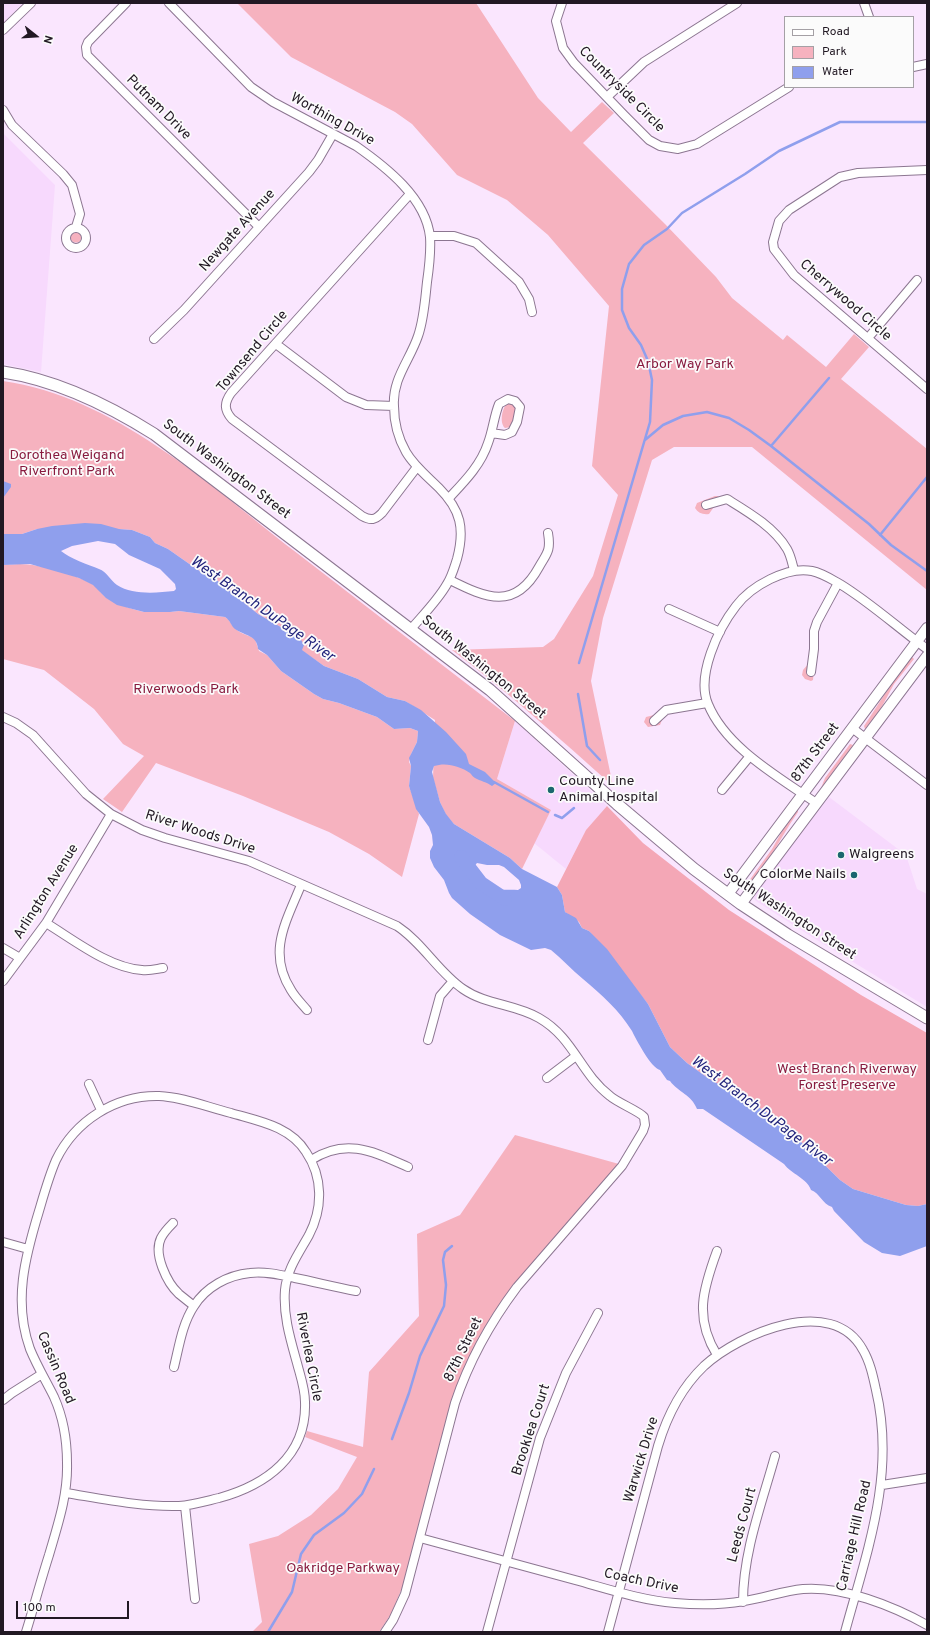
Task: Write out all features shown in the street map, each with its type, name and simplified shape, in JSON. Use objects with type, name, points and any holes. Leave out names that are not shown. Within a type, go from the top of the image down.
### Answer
[{"type":"main road","name":"South Washington Street","points":[[3,372],[34,378],[85,396],[123,415],[154,434],[490,690],[661,842],[728,894],[811,949],[927,1018]]},
{"type":"street","points":[[3,30],[31,3]]},
{"type":"street","name":"Putnam Drive","points":[[126,3],[88,42],[86,47],[87,55],[259,227]]},
{"type":"street","name":"Worthing Drive","points":[[169,3],[252,87],[273,102],[367,154],[395,178],[410,194],[423,214],[430,236],[422,323],[413,349],[400,373],[396,384],[394,406],[398,438],[406,454],[417,467],[449,498],[457,511],[461,536],[460,547],[450,580],[411,629]]},
{"type":"street","name":"Countryside Circle","points":[[562,3],[556,21],[558,33],[564,48],[574,63],[650,140],[660,146],[669,149],[682,149],[697,144],[787,88]]},
{"type":"street","points":[[607,97],[644,62],[737,3]]},
{"type":"street","points":[[864,3],[869,16]]},
{"type":"street","points":[[914,67],[927,64]]},
{"type":"street","points":[[3,110],[12,125],[63,174],[72,185],[80,214],[76,227]]},
{"type":"street","name":"Newgate Avenue","points":[[154,339],[179,315],[309,172],[318,160],[333,134]]},
{"type":"street","name":"Cherrywood Circle","points":[[924,387],[794,275],[786,267],[774,249],[773,242],[777,226],[794,206],[846,175],[927,170]]},
{"type":"street","name":"Townsend Circle","points":[[410,194],[227,399],[226,410],[232,419],[367,519],[372,520],[377,518],[382,513],[417,467]]},
{"type":"street","points":[[430,236],[454,236],[476,243],[519,282],[529,299],[532,312]]},
{"type":"street","points":[[868,338],[917,280]]},
{"type":"street","points":[[276,344],[346,397],[366,405],[394,406]]},
{"type":"street","points":[[449,498],[466,480],[477,465],[487,445],[499,404],[508,399],[516,401],[520,407],[517,422],[512,432],[505,435],[491,433]]},
{"type":"street","points":[[706,505],[727,499],[755,517],[779,539],[787,549],[794,570]]},
{"type":"street","points":[[450,580],[473,591],[493,596],[501,597],[513,595],[526,587],[535,574],[550,547],[548,533]]},
{"type":"street","points":[[816,803],[750,756],[733,741],[717,720],[707,703],[704,689],[705,671],[708,660],[720,632],[736,606],[746,596],[778,575],[794,570],[814,572],[838,583],[859,596],[927,649]]},
{"type":"street","points":[[811,672],[814,649],[814,631],[817,622],[838,583]]},
{"type":"street","points":[[669,609],[720,632]]},
{"type":"street","name":"87th Street","points":[[728,894],[927,628]]},
{"type":"street","points":[[742,904],[927,656]]},
{"type":"street","points":[[654,721],[666,710],[707,703]]},
{"type":"street","name":"River Woods Drive","points":[[3,717],[16,723],[33,735],[86,794],[110,814],[142,830],[165,838],[243,859],[372,915],[406,932],[453,981],[474,996],[538,1017],[560,1034],[591,1077],[604,1092],[624,1106],[642,1114],[645,1120]]},
{"type":"street","points":[[852,728],[927,785]]},
{"type":"street","points":[[722,790],[750,756]]},
{"type":"street","name":"Arlington Avenue","points":[[3,981],[46,923],[110,814]]},
{"type":"street","points":[[301,885],[282,930],[278,951],[281,966],[291,991],[307,1010]]},
{"type":"street","points":[[46,923],[117,965],[143,970],[163,968]]},
{"type":"street","points":[[3,948],[20,958]]},
{"type":"street","points":[[428,1040],[440,996],[453,981]]},
{"type":"street","points":[[547,1078],[576,1056]]},
{"type":"street","points":[[89,1084],[103,1109]]},
{"type":"street","name":"Riverlea Circle","points":[[66,1492],[160,1506],[185,1506],[226,1496],[256,1484],[276,1471],[284,1462],[296,1444],[301,1432],[306,1406],[303,1386],[286,1320],[285,1290],[288,1276],[296,1257],[311,1231],[318,1209],[319,1180],[311,1160],[300,1143],[284,1131],[274,1126],[188,1101],[157,1096],[141,1097],[126,1100],[103,1109]]},
{"type":"street","name":"Cassin Road","points":[[26,1632],[61,1515],[66,1492],[68,1462],[59,1412],[31,1349],[22,1314],[22,1281],[28,1249],[48,1181],[60,1151],[79,1128],[103,1109]]},
{"type":"street","name":"87th Street","points":[[385,1632],[393,1620],[405,1594],[455,1403],[479,1344],[503,1305],[517,1287],[622,1166],[643,1132],[645,1120]]},
{"type":"street","points":[[311,1160],[335,1149],[353,1148],[370,1151],[408,1167]]},
{"type":"street","points":[[173,1223],[161,1238],[161,1260],[167,1277],[173,1287],[194,1306]]},
{"type":"street","points":[[3,1242],[28,1249]]},
{"type":"street","points":[[717,1251],[706,1283],[702,1313],[705,1332],[717,1355]]},
{"type":"street","points":[[174,1367],[185,1324],[194,1306],[214,1286],[231,1277],[250,1272],[259,1272],[288,1276],[356,1291]]},
{"type":"street","name":"Brooklea Court","points":[[487,1632],[540,1438],[566,1373],[598,1313]]},
{"type":"street","name":"Warwick Drive","points":[[608,1632],[664,1426],[675,1403],[690,1382],[724,1350],[755,1334],[786,1325],[811,1321],[828,1322],[841,1327],[852,1336],[864,1351]]},
{"type":"street","name":"Carriage Hill Road","points":[[845,1632],[876,1516],[882,1485],[884,1459],[882,1420],[873,1375],[864,1351]]},
{"type":"street","points":[[3,1400],[42,1374]]},
{"type":"street","name":"Leeds Court","points":[[743,1602],[743,1578],[747,1557],[775,1456]]},
{"type":"street","points":[[882,1485],[927,1478]]},
{"type":"street","points":[[185,1506],[195,1599]]},
{"type":"street","name":"Coach Drive","points":[[420,1538],[651,1600],[712,1605],[743,1602],[804,1589],[835,1591],[897,1610],[927,1625]]},
{"type":"shaded area","points":[[3,3],[23,3],[3,23]]},
{"type":"shaded area","points":[[3,133],[55,185],[41,372],[3,364]]},
{"type":"shaded area","points":[[515,721],[607,806],[586,830],[566,869],[534,843],[551,810],[497,779]]},
{"type":"shaded area","points":[[829,797],[906,855],[917,889],[927,894],[927,1007],[812,937],[756,901],[754,898],[756,892]]},
{"type":"green space","name":"Arbor Way Park","points":[[237,3],[476,3],[538,98],[571,132],[602,102],[614,113],[583,143],[716,277],[732,298],[783,340],[787,335],[826,367],[854,334],[869,347],[841,379],[927,449],[927,590],[752,447],[674,447],[652,460],[603,618],[591,681],[613,786],[514,699],[452,650],[543,647],[554,639],[593,576],[618,495],[592,466],[609,306],[548,235],[507,200],[457,175],[412,124],[395,112],[291,57]]},
{"type":"green space","points":[[74,232],[78,232],[80,233],[80,241],[74,242],[71,239],[71,235]]},
{"type":"green space","name":"Dorothea Weigand Riverfront Park","points":[[3,381],[44,390],[83,405],[121,424],[157,446],[193,471],[515,721],[497,779],[551,810],[522,869],[510,858],[454,824],[446,815],[440,802],[433,778],[435,720],[405,701],[387,697],[358,679],[324,666],[301,650],[300,638],[258,614],[214,578],[198,570],[168,549],[155,543],[150,537],[132,530],[119,529],[37,529],[22,534],[3,534]]},
{"type":"green space","points":[[509,402],[515,405],[516,408],[511,427],[505,428],[502,422],[502,415]]},
{"type":"green space","points":[[715,496],[720,498],[709,514],[701,513],[695,508],[697,503]]},
{"type":"green space","name":"Riverwoods Park","points":[[20,564],[48,568],[87,581],[94,585],[111,600],[140,611],[179,611],[225,617],[238,631],[255,639],[259,651],[267,655],[281,671],[314,694],[323,699],[339,703],[377,717],[394,729],[410,728],[418,731],[417,742],[409,762],[411,766],[409,786],[419,814],[402,877],[369,854],[329,832],[243,796],[156,763],[122,812],[103,799],[144,756],[123,744],[94,709],[44,670],[3,659],[3,565]]},
{"type":"green space","points":[[912,657],[914,659],[894,684],[879,712],[865,729],[864,726],[894,680]]},
{"type":"green space","points":[[809,663],[814,669],[813,680],[811,681],[805,679],[802,675],[803,670]]},
{"type":"green space","points":[[658,714],[663,717],[660,725],[648,727],[644,722],[646,717]]},
{"type":"green space","points":[[850,744],[853,745],[852,748],[821,788],[825,778]]},
{"type":"green space","name":"West Branch Riverway Forest Preserve","points":[[607,806],[643,843],[729,910],[861,995],[927,1033],[927,1204],[918,1206],[906,1205],[853,1189],[840,1180],[796,1137],[765,1111],[708,1078],[687,1063],[670,1047],[648,1004],[589,931],[582,928],[579,922],[565,912],[562,895],[557,887],[586,830]]},
{"type":"green space","points":[[797,810],[798,812],[772,854],[748,887],[746,887],[772,849],[785,826]]},
{"type":"green space","name":"Oakridge Parkway","points":[[515,1135],[619,1164],[512,1288],[492,1315],[479,1337],[458,1386],[402,1588],[391,1614],[379,1632],[252,1632],[262,1622],[249,1544],[278,1536],[311,1515],[338,1489],[357,1457],[305,1437],[307,1431],[363,1447],[369,1372],[419,1316],[417,1234],[460,1215]]},
{"type":"water","points":[[3,481],[11,484],[11,487],[3,498]]},
{"type":"water","points":[[85,523],[101,524],[119,529],[132,530],[150,537],[155,543],[168,549],[198,570],[214,578],[258,614],[300,638],[304,645],[302,650],[324,666],[358,679],[387,697],[405,701],[421,710],[446,732],[466,754],[469,764],[485,772],[496,783],[492,786],[474,778],[470,773],[453,765],[443,764],[434,766],[432,772],[440,802],[446,814],[454,824],[510,858],[522,869],[557,887],[562,895],[565,912],[576,918],[582,928],[589,931],[607,949],[648,1004],[670,1047],[687,1063],[708,1078],[765,1111],[796,1137],[840,1180],[853,1189],[906,1205],[918,1206],[927,1204],[927,1246],[900,1256],[882,1253],[864,1242],[834,1211],[832,1207],[826,1204],[814,1191],[811,1190],[803,1179],[784,1164],[703,1109],[697,1109],[692,1100],[667,1080],[660,1070],[652,1064],[627,1023],[616,1010],[551,950],[545,948],[531,950],[500,935],[470,914],[452,898],[444,880],[434,867],[430,858],[430,851],[433,845],[432,835],[429,827],[416,809],[409,786],[411,766],[409,758],[417,742],[418,731],[410,728],[394,729],[377,717],[339,703],[323,699],[314,694],[281,671],[267,655],[258,649],[253,638],[235,629],[225,617],[179,611],[144,612],[117,605],[106,598],[93,585],[79,578],[30,564],[3,565],[3,534],[22,534],[52,526]],"holes":[[[98,541],[115,544],[129,555],[160,569],[175,584],[176,589],[174,591],[152,593],[137,592],[123,588],[112,581],[102,570],[74,559],[61,551],[72,546]],[[477,863],[499,865],[504,867],[519,880],[521,888],[518,890],[504,890],[484,886],[475,877],[472,869]]]},
{"type":"waterway","points":[[579,663],[650,422],[652,380],[648,361],[641,345],[629,328],[622,310],[622,289],[629,264],[644,245],[667,229],[682,213],[779,151],[840,122],[927,122]]},
{"type":"waterway","points":[[771,446],[829,378]]},
{"type":"waterway","points":[[645,440],[663,425],[683,416],[707,412],[729,418],[771,446],[869,524],[891,545],[927,571]]},
{"type":"waterway","points":[[880,535],[927,477]]},
{"type":"waterway","points":[[578,694],[587,746],[600,760]]},
{"type":"waterway","points":[[494,782],[548,812]]},
{"type":"waterway","points":[[555,815],[562,818],[574,808]]},
{"type":"waterway","name":"West Branch DuPage River","points":[[461,857],[481,883],[505,899]]},
{"type":"waterway","points":[[392,1439],[409,1393],[420,1356],[444,1306],[446,1285],[443,1260],[445,1252],[452,1246]]},
{"type":"waterway","points":[[268,1632],[292,1592],[301,1554],[314,1535],[344,1513],[362,1494],[374,1469]]},
{"type":"place","name":"County Line Animal Hospital","points":[[551,790]]},
{"type":"place","name":"Walgreens","points":[[841,855]]},
{"type":"place","name":"ColorMe Nails","points":[[854,875]]}]
